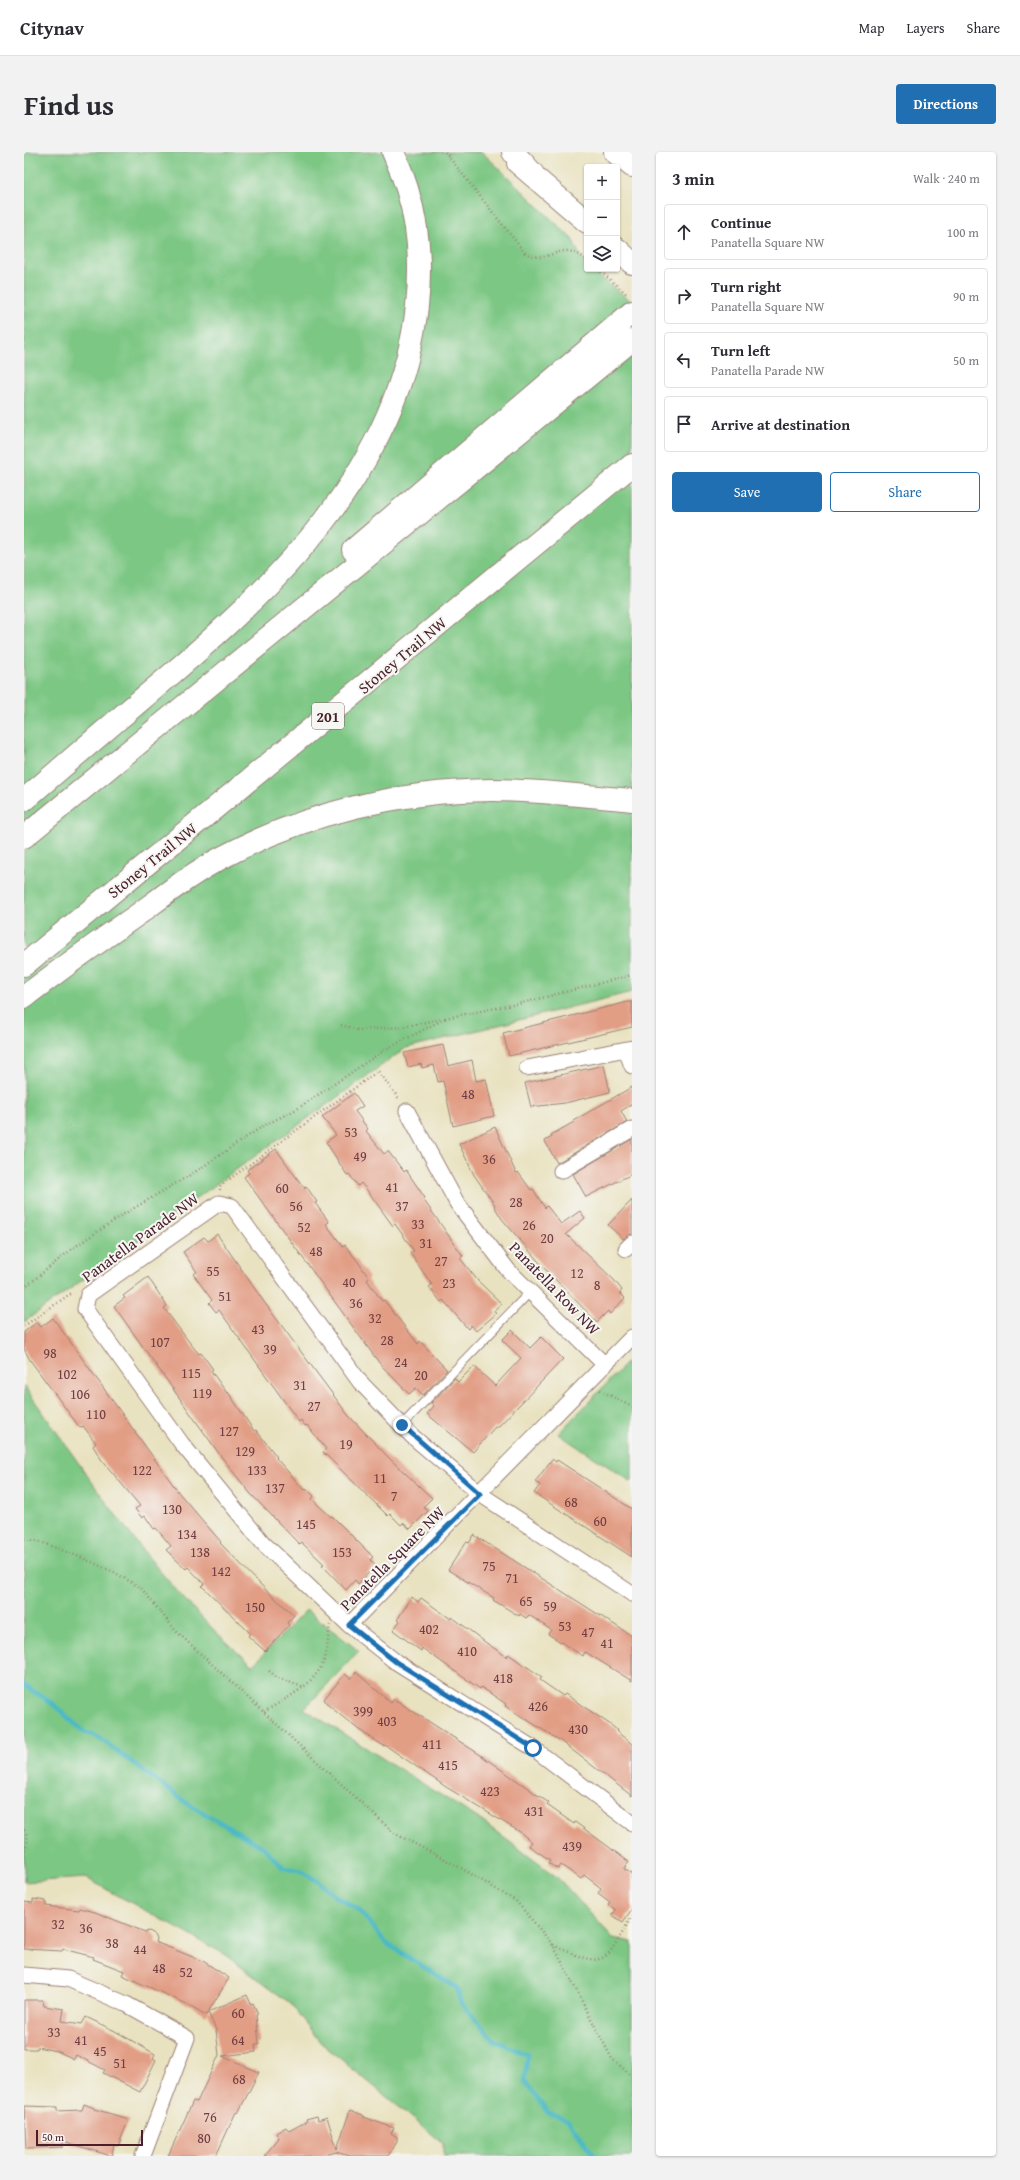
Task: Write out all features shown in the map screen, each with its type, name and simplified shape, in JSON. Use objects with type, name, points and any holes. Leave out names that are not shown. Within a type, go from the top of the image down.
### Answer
[{"type":"main road","points":[[24,800],[209,642],[258,595],[311,537],[338,504],[361,468],[379,436],[403,376],[410,352],[418,292],[419,238],[415,214],[409,192],[393,152]]},
{"type":"main road","points":[[503,152],[534,174]]},
{"type":"main road","points":[[513,152],[534,174],[584,219]]},
{"type":"main road","points":[[615,152],[632,166]]},
{"type":"main road","points":[[227,672],[326,573],[632,312]]},
{"type":"main road","points":[[24,837],[632,340]]},
{"type":"main road","name":"Stoney Trail NW","points":[[24,966],[632,465]]},
{"type":"main road","points":[[24,997],[185,881],[223,857],[295,824],[343,809],[407,796],[491,790],[533,791],[632,800]]},
{"type":"street","points":[[527,1068],[629,1049],[632,1066]]},
{"type":"street","name":"Panatella Row NW","points":[[407,1111],[457,1203],[508,1270],[605,1365]]},
{"type":"street","points":[[561,1171],[632,1129]]},
{"type":"street","name":"Panatella Parade NW","points":[[349,1625],[263,1544],[182,1444],[85,1309],[88,1295],[219,1203],[232,1206],[360,1382],[402,1425],[480,1494],[632,1594]]},
{"type":"street","name":"Panatella Square NW","points":[[632,1338],[480,1494],[349,1625],[396,1662],[533,1748],[632,1823]]},
{"type":"street","points":[[24,1975],[68,1979],[126,2004],[187,2038],[143,2156]]},
{"type":"lane","points":[[402,1425],[530,1292]]},
{"type":"path","points":[[445,152],[525,253],[539,258],[563,250],[572,250],[584,258]]},
{"type":"path","points":[[602,272],[632,298]]},
{"type":"path","points":[[341,1025],[358,1030],[402,1027],[522,1003],[632,975]]},
{"type":"path","points":[[24,1288],[72,1248],[124,1214],[195,1172],[263,1126],[297,1110],[386,1049],[446,1018]]},
{"type":"path","points":[[219,1203],[220,1186],[378,1071],[407,1111]]},
{"type":"path","points":[[24,1326],[70,1294],[88,1295]]},
{"type":"path","points":[[600,1390],[632,1407]]},
{"type":"path","points":[[24,1539],[38,1541],[80,1557],[114,1572],[140,1588],[176,1631],[394,1834],[461,1868],[516,1901],[554,1945],[612,2059],[632,2076]]},
{"type":"path","points":[[264,1712],[303,1687],[318,1674],[325,1659],[329,1641],[330,1622]]},
{"type":"path","points":[[269,1671],[278,1678],[303,1687]]},
{"type":"path","points":[[24,1830],[27,1834],[28,1843],[24,1850]]},
{"type":"path","points":[[554,1945],[580,1957],[593,1961],[603,1958],[611,1952],[632,1916]]},
{"type":"green space","points":[[24,152],[482,152],[572,239],[584,263],[584,272],[594,272],[632,302],[632,992],[406,1048],[24,1322]]},
{"type":"green space","points":[[632,1357],[632,1482],[558,1434]]},
{"type":"green space","points":[[24,1386],[102,1497],[130,1533],[187,1603],[219,1635],[253,1665],[306,1610],[359,1651],[304,1709],[479,1819],[558,1878],[613,1938],[632,1942],[632,2156],[444,2156],[444,2144],[320,2042],[290,2003],[221,1952],[86,1878],[24,1882]]},
{"type":"building","points":[[632,1002],[632,1027],[509,1056],[503,1033]]},
{"type":"building","points":[[443,1045],[448,1066],[472,1060],[476,1081],[486,1079],[494,1116],[453,1126],[443,1081],[438,1082],[434,1065],[422,1068],[421,1064],[408,1067],[404,1053]]},
{"type":"building","points":[[604,1065],[610,1092],[565,1103],[531,1107],[525,1083]]},
{"type":"building","points":[[632,1087],[632,1104],[621,1111],[627,1122],[557,1163],[545,1141],[552,1137],[551,1135],[574,1122],[573,1121]]},
{"type":"building","points":[[354,1093],[363,1106],[355,1111],[368,1129],[366,1131],[384,1154],[388,1151],[404,1172],[406,1170],[425,1198],[423,1199],[463,1256],[460,1258],[478,1281],[502,1304],[494,1311],[496,1314],[476,1331],[471,1325],[468,1329],[443,1300],[441,1302],[429,1287],[432,1285],[410,1253],[414,1251],[395,1224],[393,1226],[361,1183],[358,1186],[349,1174],[347,1175],[326,1142],[336,1135],[322,1117]]},
{"type":"building","points":[[495,1127],[516,1173],[518,1172],[531,1190],[533,1189],[545,1208],[547,1206],[561,1224],[580,1211],[585,1218],[566,1234],[614,1280],[622,1290],[620,1293],[625,1298],[610,1314],[608,1311],[597,1322],[544,1268],[502,1219],[494,1206],[495,1205],[474,1175],[459,1144]]},
{"type":"building","points":[[632,1139],[632,1174],[586,1197],[573,1174]]},
{"type":"building","points":[[276,1149],[304,1188],[306,1186],[317,1202],[315,1203],[329,1222],[326,1224],[343,1247],[345,1245],[358,1262],[369,1278],[367,1280],[382,1301],[384,1300],[418,1344],[420,1341],[447,1370],[423,1395],[416,1388],[409,1394],[380,1364],[244,1177],[249,1173],[247,1170]]},
{"type":"building","points":[[632,1200],[632,1234],[623,1239],[608,1225]]},
{"type":"building","points":[[217,1234],[264,1302],[348,1415],[391,1460],[432,1498],[423,1507],[428,1511],[410,1529],[403,1523],[401,1525],[390,1514],[388,1516],[323,1452],[326,1449],[307,1425],[305,1426],[301,1420],[299,1422],[219,1310],[216,1312],[209,1303],[212,1300],[193,1274],[197,1272],[183,1252],[204,1237],[208,1241]]},
{"type":"building","points":[[148,1277],[167,1306],[164,1308],[190,1343],[199,1354],[201,1353],[213,1369],[211,1371],[227,1393],[228,1392],[254,1431],[256,1430],[277,1457],[276,1458],[304,1490],[306,1488],[314,1496],[312,1499],[331,1517],[332,1516],[373,1557],[370,1560],[376,1565],[358,1584],[355,1580],[346,1590],[322,1565],[324,1564],[301,1542],[299,1544],[249,1492],[220,1455],[114,1306],[125,1298],[123,1296]]},
{"type":"building","points":[[53,1318],[179,1493],[221,1542],[220,1543],[266,1590],[294,1615],[287,1623],[289,1625],[265,1651],[248,1636],[250,1633],[202,1586],[204,1584],[188,1567],[186,1569],[166,1550],[171,1546],[156,1528],[154,1529],[145,1516],[142,1518],[135,1509],[140,1506],[101,1459],[93,1446],[96,1443],[83,1426],[80,1428],[30,1360],[24,1349],[24,1332],[37,1322],[41,1327]]},
{"type":"building","points":[[512,1330],[530,1348],[541,1337],[563,1359],[497,1428],[495,1427],[473,1452],[427,1414],[434,1406],[431,1403],[455,1378],[458,1382],[474,1366],[495,1386],[521,1358],[502,1340]]},
{"type":"building","points":[[552,1459],[556,1462],[557,1460],[632,1509],[632,1557],[534,1493],[540,1485],[535,1482]]},
{"type":"building","points":[[474,1535],[632,1636],[632,1681],[587,1653],[585,1652],[583,1656],[548,1634],[551,1630],[529,1615],[526,1618],[520,1614],[519,1616],[493,1600],[494,1598],[448,1570],[466,1542],[469,1543]]},
{"type":"building","points":[[412,1597],[418,1602],[421,1598],[451,1619],[452,1617],[507,1657],[508,1654],[542,1677],[540,1680],[563,1696],[565,1694],[617,1730],[616,1731],[632,1744],[632,1796],[559,1740],[505,1706],[506,1704],[481,1687],[480,1689],[422,1648],[421,1651],[393,1630],[400,1621],[397,1620]]},
{"type":"building","points":[[356,1672],[391,1703],[394,1699],[479,1754],[549,1803],[547,1805],[574,1824],[575,1822],[629,1862],[624,1869],[632,1874],[632,1909],[623,1922],[612,1915],[616,1910],[608,1905],[610,1902],[598,1893],[601,1888],[584,1875],[581,1879],[561,1865],[558,1869],[548,1863],[550,1860],[529,1846],[532,1842],[520,1832],[446,1787],[385,1745],[384,1746],[359,1730],[328,1705],[324,1699],[345,1674],[351,1679]]},
{"type":"building","points":[[33,1899],[46,1901],[46,1906],[79,1910],[80,1908],[95,1912],[145,1932],[149,1931],[153,1933],[156,1939],[155,1942],[203,1961],[229,1978],[206,2015],[189,2005],[122,1975],[124,1971],[93,1959],[94,1957],[63,1949],[62,1951],[24,1949],[24,1902],[33,1903]]},
{"type":"building","points":[[247,1995],[258,2014],[256,2015],[259,2044],[255,2044],[256,2052],[222,2056],[259,2072],[238,2113],[236,2112],[216,2156],[168,2156],[193,2101],[197,2102],[219,2055],[216,2030],[208,2012]]},
{"type":"building","points":[[24,2000],[43,2000],[44,2006],[64,2009],[62,2021],[82,2024],[86,2017],[115,2031],[155,2054],[153,2058],[156,2060],[140,2092],[103,2073],[105,2070],[76,2055],[74,2059],[57,2051],[37,2047],[37,2049],[24,2049]]},
{"type":"building","points":[[84,2104],[94,2109],[129,2119],[118,2146],[114,2145],[111,2156],[63,2141],[63,2147],[26,2148],[24,2106],[57,2107],[57,2111],[82,2110]]},
{"type":"building","points":[[350,2110],[363,2115],[363,2117],[394,2128],[391,2133],[397,2137],[397,2142],[388,2156],[349,2156],[336,2152],[322,2156],[264,2156],[279,2138],[276,2133],[286,2127],[289,2131],[307,2121],[306,2119],[317,2116],[318,2120],[327,2117],[337,2149]]},
{"type":"waterway","points":[[24,1685],[53,1704],[84,1732],[98,1737],[188,1804],[263,1847],[284,1868],[299,1870],[316,1880],[335,1896],[358,1909],[386,1943],[457,1988],[460,2002],[494,2040],[528,2055],[524,2080],[548,2113],[568,2120],[595,2156]]},
{"type":"route","points":[[402,1425],[412,1436],[480,1494],[349,1625],[396,1662],[533,1748]]}]
